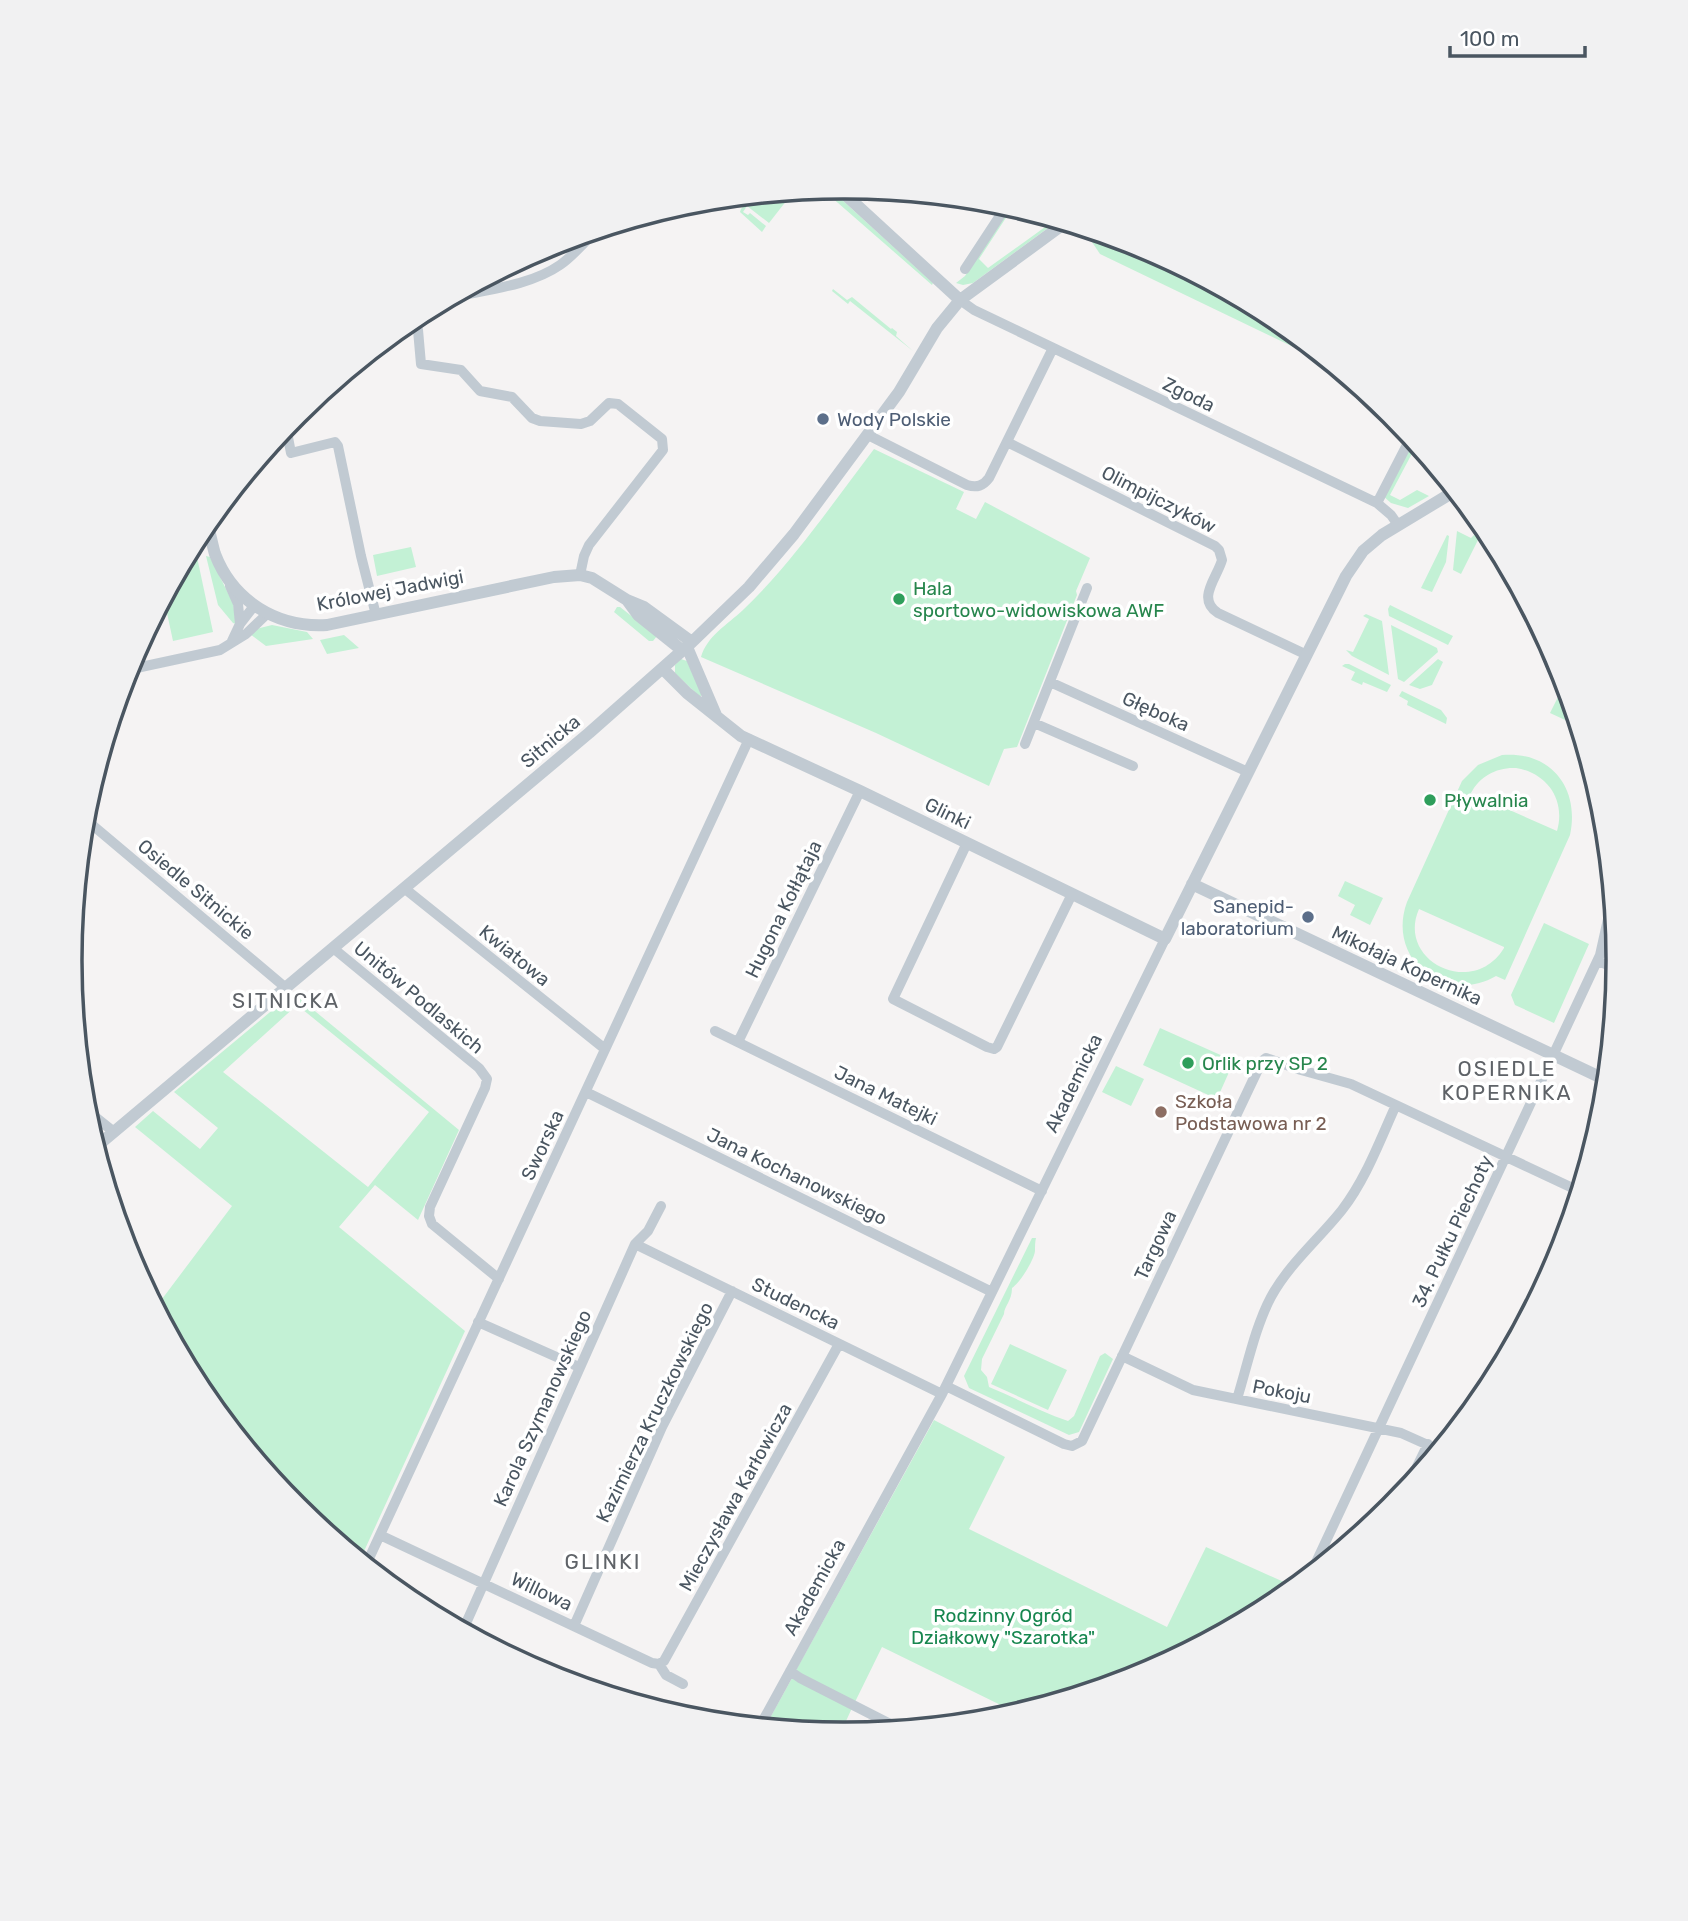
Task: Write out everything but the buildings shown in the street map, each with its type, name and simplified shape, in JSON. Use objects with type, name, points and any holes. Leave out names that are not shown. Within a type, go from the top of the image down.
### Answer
[{"type":"street","points":[[850,199],[960,300]]},
{"type":"street","points":[[965,269],[1001,215]]},
{"type":"street","name":"Sitnicka","points":[[104,1140],[687,647],[771,561],[899,392],[937,328],[960,300],[1054,229]]},
{"type":"street","points":[[484,290],[540,276],[560,265],[580,246]]},
{"type":"street","name":"Zgoda","points":[[960,300],[974,310],[1377,503],[1398,525]]},
{"type":"street","points":[[418,329],[421,364],[461,370],[480,391],[512,397],[532,418],[581,424],[590,421],[609,403],[618,404],[662,439],[663,450],[589,545],[580,575],[592,578],[627,600],[644,607],[687,647],[717,718]]},
{"type":"street","points":[[867,435],[967,485],[978,487],[989,478],[1053,348]]},
{"type":"street","points":[[288,440],[291,453],[335,442],[338,446],[376,615]]},
{"type":"street","name":"Olimpijczyków","points":[[1007,442],[1215,546],[1222,560],[1207,596],[1210,607],[1307,654]]},
{"type":"street","points":[[1377,503],[1406,446]]},
{"type":"street","name":"Akademicka","points":[[764,1718],[944,1390],[1346,576],[1371,544],[1447,496]]},
{"type":"street","name":"Królowej Jadwigi","points":[[211,537],[215,553],[226,576],[240,595],[267,614],[317,626],[554,576],[580,575]]},
{"type":"street","points":[[226,576],[238,604],[240,624]]},
{"type":"street","points":[[1025,744],[1087,589]]},
{"type":"street","points":[[232,642],[240,624],[254,606]]},
{"type":"street","points":[[141,667],[220,650],[246,634],[267,614]]},
{"type":"street","name":"Glinki","points":[[663,669],[687,693],[741,736],[1165,939]]},
{"type":"street","name":"Głęboka","points":[[1050,682],[1248,772]]},
{"type":"street","points":[[1034,723],[1133,766]]},
{"type":"street","name":"Sworska","points":[[370,1557],[749,739]]},
{"type":"street","name":"Hugona Kołłątaja","points":[[738,1042],[860,791]]},
{"type":"street","name":"Osiedle Sitnickie","points":[[95,827],[286,988]]},
{"type":"street","points":[[967,844],[893,999],[994,1049],[1072,894]]},
{"type":"street","name":"Mikołaja Kopernika","points":[[1192,884],[1596,1076]]},
{"type":"street","name":"Kwiatowa","points":[[404,888],[605,1049]]},
{"type":"street","name":"34. Pułku Piechoty","points":[[1320,1555],[1601,955],[1605,935]]},
{"type":"street","name":"Unitów Podlaskich","points":[[333,947],[479,1069],[487,1079],[430,1207],[429,1216],[432,1224],[499,1279]]},
{"type":"street","points":[[1598,961],[1606,964]]},
{"type":"street","name":"Jana Matejki","points":[[715,1031],[1042,1191]]},
{"type":"street","name":"Targowa","points":[[1076,1446],[1085,1437],[1262,1061],[1266,1058],[1350,1084],[1396,1105]]},
{"type":"street","name":"Jana Kochanowskiego","points":[[586,1092],[992,1292]]},
{"type":"street","points":[[1237,1399],[1263,1315],[1271,1298],[1283,1278],[1356,1189],[1396,1105],[1571,1187]]},
{"type":"street","points":[[99,1120],[114,1132]]},
{"type":"street","name":"Karola Szymanowskiego","points":[[467,1622],[635,1244],[648,1231],[661,1206]]},
{"type":"street","name":"Studencka","points":[[635,1244],[839,1344],[1064,1444],[1076,1446]]},
{"type":"street","name":"Kazimierza Kruczkowskiego","points":[[574,1626],[662,1427],[732,1292]]},
{"type":"street","points":[[478,1322],[579,1367]]},
{"type":"street","name":"Mieczysława Karłowicza","points":[[659,1664],[671,1649],[839,1344]]},
{"type":"street","name":"Pokoju","points":[[1122,1356],[1193,1390],[1401,1433],[1431,1446]]},
{"type":"street","points":[[1422,1457],[1428,1444]]},
{"type":"street","name":"Willowa","points":[[380,1535],[659,1664],[666,1675],[683,1684]]},
{"type":"street","points":[[790,1671],[885,1721]]},
{"type":"green space","points":[[834,199],[841,199],[933,283],[932,285]]},
{"type":"green space","points":[[786,201],[769,223],[747,206],[743,212],[748,215],[750,213],[766,226],[762,232],[740,212],[744,205]]},
{"type":"green space","points":[[1003,216],[1007,216],[979,259],[988,268],[1046,226],[1049,227],[973,283],[956,283],[965,276]]},
{"type":"green space","points":[[1090,240],[1181,277],[1225,301],[1299,350],[1100,254]]},
{"type":"green space","points":[[833,289],[847,300],[852,297],[892,328],[897,332],[896,336],[913,351],[850,301],[848,304],[832,291]]},
{"type":"green space","points":[[1407,448],[1412,453],[1390,495],[1400,500],[1417,490],[1429,496],[1408,508],[1391,503],[1383,496]]},
{"type":"green space","points":[[874,449],[964,492],[956,509],[976,519],[985,502],[1090,558],[1017,747],[1004,749],[989,786],[876,733],[701,657],[713,637],[761,592],[795,552]]},
{"type":"green space","points":[[1457,531],[1471,538],[1474,535],[1477,537],[1478,539],[1461,574],[1453,570]]},
{"type":"green space","points":[[1447,535],[1446,562],[1432,592],[1421,588]]},
{"type":"green space","points":[[411,547],[416,567],[377,576],[373,555]]},
{"type":"green space","points":[[206,556],[210,557],[233,603],[236,624],[218,605]]},
{"type":"green space","points":[[197,559],[213,632],[173,641],[167,613]]},
{"type":"green space","points":[[1390,605],[1453,636],[1448,645],[1389,616]]},
{"type":"green space","points":[[617,607],[657,636],[653,641],[649,641],[614,612]]},
{"type":"green space","points":[[1366,614],[1382,621],[1389,675],[1352,656],[1346,650],[1353,652],[1369,619],[1363,616]]},
{"type":"green space","points":[[272,625],[307,632],[313,639],[266,646],[250,634],[256,629]]},
{"type":"green space","points":[[1391,625],[1437,648],[1438,652],[1404,682],[1398,679]]},
{"type":"green space","points":[[344,635],[359,648],[327,654],[320,640]]},
{"type":"green space","points":[[681,659],[687,661],[701,696],[675,673],[675,665]]},
{"type":"green space","points":[[1438,659],[1443,662],[1432,685],[1420,689],[1409,685]]},
{"type":"green space","points":[[1345,664],[1391,685],[1387,692],[1351,680],[1355,672],[1342,666]]},
{"type":"green space","points":[[1402,691],[1441,710],[1447,718],[1446,724],[1407,705],[1408,701],[1399,696]]},
{"type":"green space","points":[[1558,697],[1566,721],[1550,713]]},
{"type":"green space","points":[[1502,755],[1519,755],[1548,766],[1566,788],[1572,818],[1570,835],[1505,980],[1496,976],[1476,984],[1457,985],[1439,981],[1424,972],[1412,958],[1405,942],[1403,923],[1407,902],[1462,781],[1478,765]],"holes":[[[1516,768],[1537,776],[1552,790],[1559,809],[1557,831],[1471,793],[1479,782],[1490,774],[1502,769]],[[1419,909],[1504,947],[1504,948],[1491,963],[1474,971],[1457,972],[1441,967],[1428,958],[1418,944],[1415,928]]]},
{"type":"green space","points":[[1345,881],[1383,898],[1370,925],[1350,915],[1355,905],[1338,896]]},
{"type":"green space","points":[[1544,923],[1589,944],[1554,1023],[1515,1005],[1511,995]]},
{"type":"green space","points":[[293,993],[459,1130],[418,1220],[375,1185],[339,1227],[465,1331],[364,1551],[305,1499],[271,1463],[211,1384],[162,1299],[232,1206],[135,1127],[153,1111],[200,1149],[218,1128],[174,1092]],"holes":[[[297,1005],[429,1112],[368,1187],[223,1072]]]},
{"type":"green space","name":"Orlik przy SP 2","points":[[1160,1028],[1234,1061],[1217,1099],[1143,1065]]},
{"type":"green space","points":[[1116,1066],[1144,1079],[1131,1106],[1102,1092]]},
{"type":"green space","points":[[1032,1238],[1036,1238],[1034,1255],[1023,1276],[1012,1288],[1004,1314],[982,1359],[981,1370],[987,1377],[989,1387],[1068,1421],[1074,1416],[1100,1356],[1105,1353],[1113,1359],[1079,1432],[1069,1435],[969,1388],[964,1376]]},
{"type":"green space","points":[[1010,1344],[1067,1370],[1048,1410],[991,1384]]},
{"type":"green space","name":"Rodzinny Ogród Działkowy \"Szarotka\"","points":[[934,1420],[1005,1457],[969,1529],[1167,1627],[1206,1547],[1284,1582],[1225,1620],[1136,1664],[1089,1682],[1002,1706],[882,1647],[855,1702],[795,1672]]},
{"type":"green space","points":[[792,1678],[852,1708],[846,1722],[770,1719]]},
{"type":"place","name":"Wody Polskie","points":[[823,419]]},
{"type":"place","name":"Hala sportowo-widowiskowa AWF","points":[[899,599]]},
{"type":"place","name":"Pływalnia","points":[[1430,800]]},
{"type":"place","name":"Sanepid- laboratorium","points":[[1308,917]]},
{"type":"place","name":"Orlik przy SP 2","points":[[1188,1063]]},
{"type":"place","name":"Szkoła Podstawowa nr 2","points":[[1161,1112]]},
{"type":"district","name":"SITNICKA","points":[[286,1001]]},
{"type":"district","name":"OSIEDLE KOPERNIKA","points":[[1507,1081]]},
{"type":"district","name":"GLINKI","points":[[603,1562]]}]
